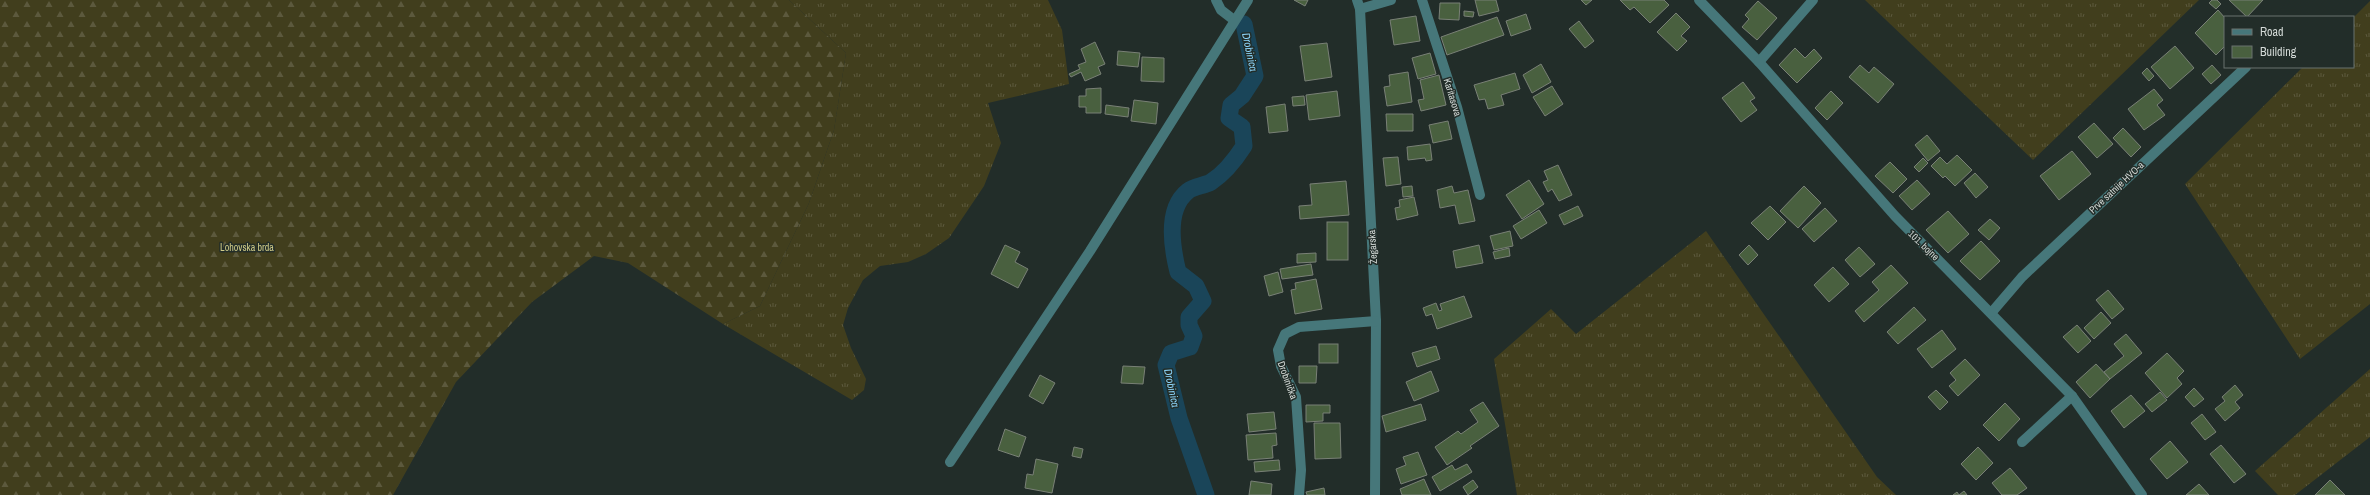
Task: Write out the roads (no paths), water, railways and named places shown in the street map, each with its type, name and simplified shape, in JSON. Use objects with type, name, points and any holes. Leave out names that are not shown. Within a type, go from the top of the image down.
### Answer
[{"type":"street","points":[[1216,0],[1221,10],[1234,20]]},
{"type":"street","points":[[950,462],[1090,251],[1248,0]]},
{"type":"street","points":[[1359,4],[1391,0]]},
{"type":"street","name":"Karitasova","points":[[1422,0],[1457,107],[1480,195]]},
{"type":"street","name":"101. bojne","points":[[1699,0],[1759,62],[1895,216],[1992,312],[2072,396],[2142,495]]},
{"type":"street","points":[[1759,62],[1813,0]]},
{"type":"street","name":"Žegarska","points":[[1359,4],[1376,321],[1375,495]]},
{"type":"street","name":"Prve satnije HVO-a","points":[[1992,312],[2028,271],[2245,68]]},
{"type":"street","name":"Drobinička","points":[[1300,495],[1301,470],[1296,397],[1281,366],[1278,350],[1285,334],[1299,327],[1376,321]]},
{"type":"street","points":[[2022,442],[2072,396]]},
{"type":"waterway","name":"Drobinica","points":[[1206,495],[1179,418],[1166,365],[1171,353],[1190,347],[1194,336],[1189,325],[1189,317],[1203,301],[1196,286],[1178,272],[1172,241],[1172,229],[1173,218],[1181,199],[1190,189],[1211,182],[1221,175],[1244,146],[1242,127],[1229,118],[1231,105],[1242,96],[1255,76],[1244,24]]},
{"type":"park label","name":"Lohovska brda","points":[[247,247]]}]
